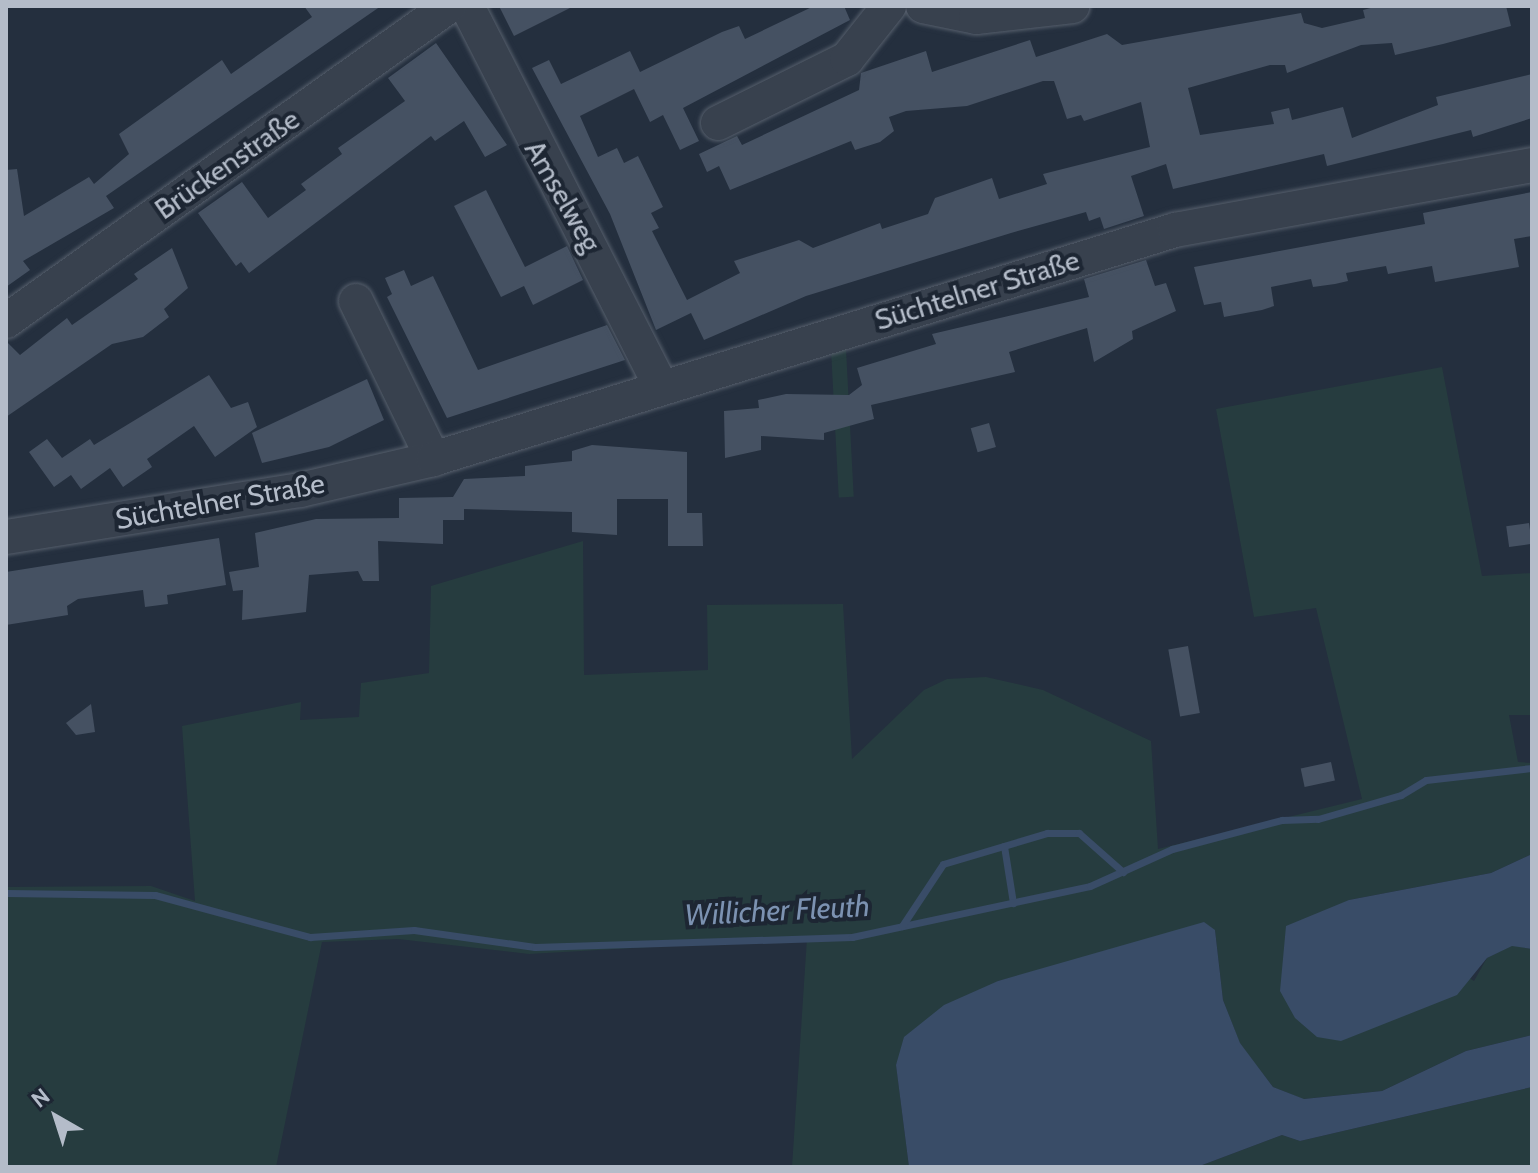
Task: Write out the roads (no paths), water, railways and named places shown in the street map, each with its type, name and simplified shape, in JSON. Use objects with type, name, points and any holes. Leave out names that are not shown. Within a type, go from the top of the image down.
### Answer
[{"type":"street","name":"Brückenstraße","points":[[6,321],[449,6]]},
{"type":"street","name":"Amselweg","points":[[467,6],[660,385]]},
{"type":"street","points":[[718,123],[847,59],[889,6]]},
{"type":"street","points":[[923,6],[976,17],[1072,6]]},
{"type":"street","name":"Süchtelner Straße","points":[[6,537],[300,490],[433,459],[660,385],[1175,230],[1532,165]]},
{"type":"street","points":[[356,301],[433,459]]},
{"type":"water","points":[[1532,854],[1532,949],[1512,946],[1487,958],[1457,995],[1341,1041],[1317,1037],[1295,1018],[1280,991],[1286,926],[1349,900],[1491,873]]},
{"type":"water","points":[[1204,922],[1215,930],[1223,1000],[1240,1043],[1273,1087],[1304,1099],[1382,1091],[1466,1051],[1532,1035],[1532,1087],[1300,1141],[1282,1135],[1197,1167],[909,1167],[896,1065],[904,1037],[944,1005],[998,981]]},
{"type":"waterway","name":"Willicher Fleuth","points":[[6,893],[155,895],[310,937],[414,930],[535,947],[852,937],[1090,886],[1172,849],[1282,820],[1318,819],[1401,795],[1426,780],[1532,768]]},
{"type":"waterway","points":[[902,926],[943,864],[1047,833],[1079,833],[1123,872]]},
{"type":"waterway","points":[[1004,846],[1013,903]]}]
